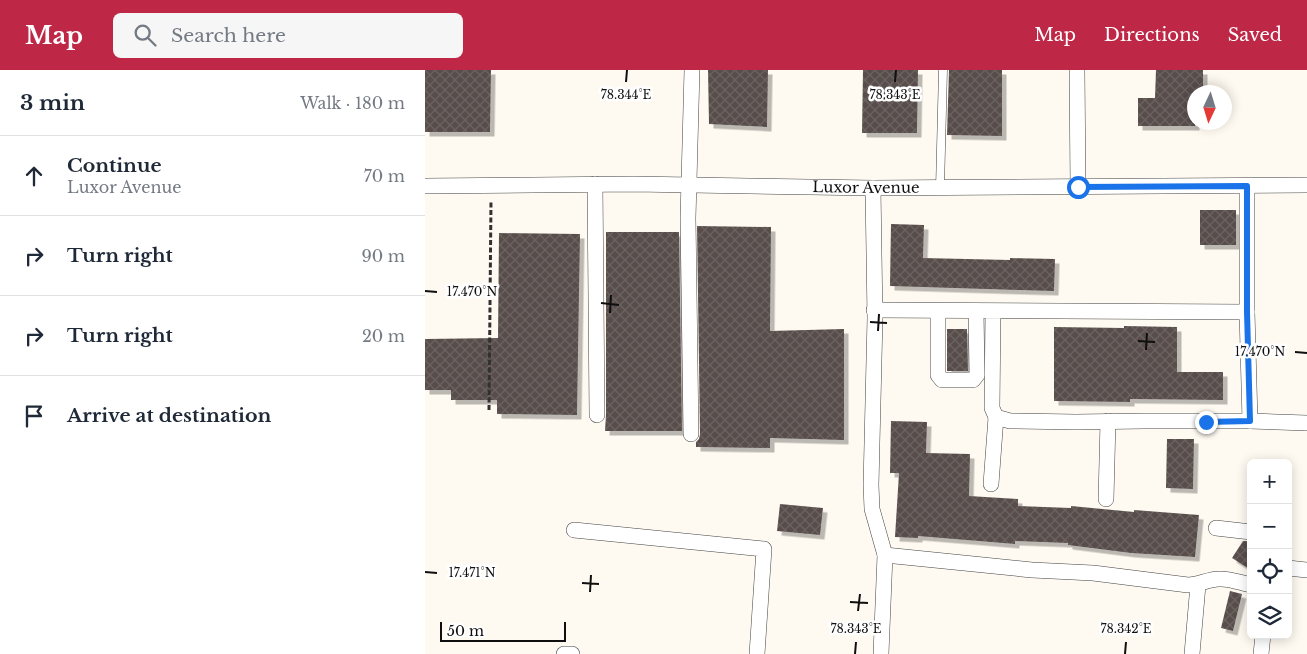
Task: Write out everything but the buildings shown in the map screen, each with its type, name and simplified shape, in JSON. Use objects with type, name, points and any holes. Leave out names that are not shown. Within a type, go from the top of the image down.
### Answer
[{"type":"street","points":[[691,434],[689,185],[692,70]]},
{"type":"street","points":[[1077,70],[1078,187]]},
{"type":"street","points":[[595,184],[597,415]]},
{"type":"street","name":"Luxor Avenue","points":[[425,186],[595,184],[941,188],[1307,185]]},
{"type":"street","points":[[1247,186],[1247,312],[1250,421]]},
{"type":"street","points":[[873,188],[875,310],[871,485],[872,509],[885,555],[881,654]]},
{"type":"street","points":[[875,310],[976,316],[993,311],[1247,312]]},
{"type":"street","points":[[991,484],[997,417],[992,408],[993,311]]},
{"type":"street","points":[[938,315],[938,375],[942,380],[973,380],[977,375],[976,316]]},
{"type":"street","points":[[997,417],[1011,421],[1250,421],[1307,423]]},
{"type":"street","points":[[1106,499],[1108,421]]},
{"type":"street","points":[[1217,528],[1247,532]]},
{"type":"street","points":[[574,530],[764,549],[757,654]]},
{"type":"street","points":[[885,555],[1032,570],[1093,573],[1188,586],[1221,578],[1247,584]]},
{"type":"street","points":[[1292,568],[1307,570]]},
{"type":"street","points":[[1192,654],[1198,585]]},
{"type":"street","points":[[1261,654],[1263,639]]},
{"type":"street","points":[[564,654],[572,654]]},
{"type":"lane","points":[[941,188],[943,70]]},
{"type":"path","points":[[489,410],[491,186]]},
{"type":"route","points":[[1078,187],[1247,186],[1247,312],[1250,421],[1206,422]]}]
